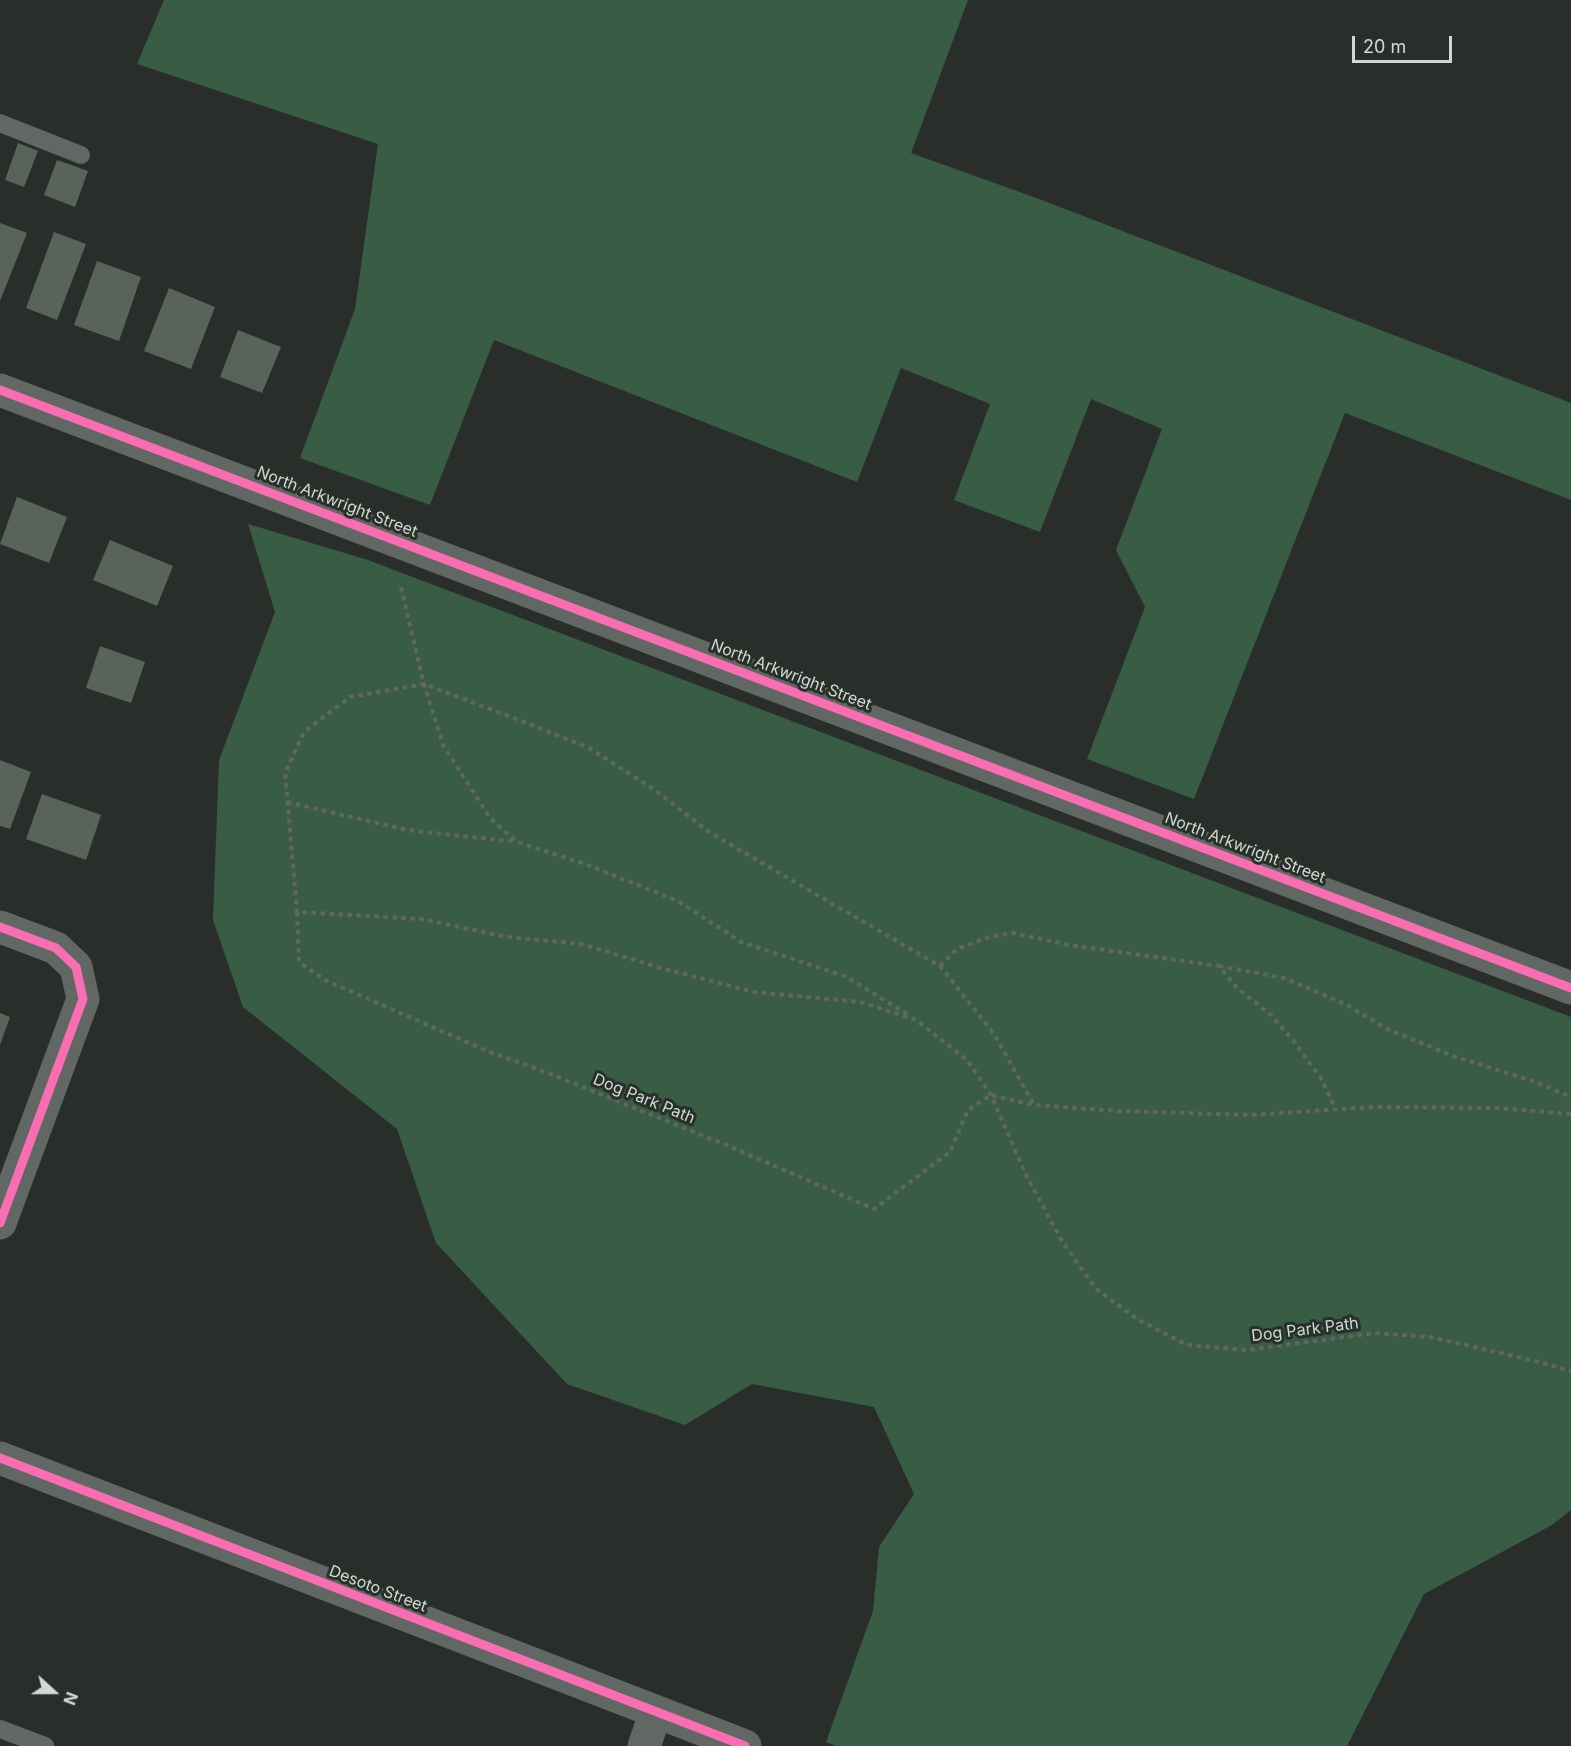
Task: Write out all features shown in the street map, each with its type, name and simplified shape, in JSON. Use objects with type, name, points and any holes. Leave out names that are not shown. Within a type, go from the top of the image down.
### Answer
[{"type":"street","name":"North Arkwright Street","points":[[0,390],[1571,988]]},
{"type":"street","points":[[0,927],[56,948],[76,968],[83,999],[0,1223]]},
{"type":"street","name":"Desoto Street","points":[[0,1458],[745,1746]]},
{"type":"street","points":[[644,1746],[656,1712]]},
{"type":"lane","points":[[0,123],[81,155]]},
{"type":"lane","points":[[0,1729],[45,1746]]},
{"type":"path","points":[[424,684],[589,748],[652,788],[712,834],[940,966],[994,1034],[1034,1105]]},
{"type":"path","points":[[287,802],[407,830],[517,842]]},
{"type":"path","points":[[940,966],[957,949],[990,937],[1014,933],[1069,945],[1219,966],[1284,978],[1345,1004],[1389,1030],[1456,1057],[1571,1097]]},
{"type":"path","points":[[1219,966],[1238,988],[1271,1014],[1296,1044],[1322,1080],[1336,1110]]},
{"type":"path","points":[[991,1095],[1034,1105],[1119,1111],[1252,1115],[1372,1107],[1497,1108],[1571,1114]]},
{"type":"green space","points":[[164,0],[968,0],[911,153],[1039,199],[1571,403],[1571,500],[1345,413],[1194,799],[1087,759],[1145,607],[1116,550],[1162,429],[1091,399],[1040,532],[954,500],[990,404],[901,368],[857,482],[494,340],[430,505],[300,458],[355,309],[378,144],[137,64]]},
{"type":"green space","points":[[248,524],[368,560],[1571,1017],[1571,1510],[1552,1525],[1424,1594],[1347,1746],[836,1746],[826,1742],[873,1611],[879,1547],[914,1494],[874,1407],[752,1384],[685,1425],[567,1384],[436,1243],[397,1129],[243,1007],[213,920],[219,760],[275,612]]},
{"type":"building","points":[[18,143],[38,151],[24,187],[5,180]]},
{"type":"building","points":[[57,160],[88,171],[75,207],[44,195]]},
{"type":"building","points":[[0,223],[27,233],[0,301]]},
{"type":"building","points":[[54,232],[86,244],[57,320],[26,308]]},
{"type":"building","points":[[97,261],[141,277],[119,341],[74,325]]},
{"type":"building","points":[[169,288],[215,307],[191,369],[144,351]]},
{"type":"building","points":[[238,330],[281,347],[262,393],[220,377]]},
{"type":"building","points":[[17,497],[67,517],[49,563],[0,544]]},
{"type":"building","points":[[110,540],[173,566],[157,606],[93,580]]},
{"type":"building","points":[[100,646],[145,662],[131,703],[86,688]]},
{"type":"building","points":[[0,760],[31,772],[10,829],[0,826]]},
{"type":"building","points":[[42,794],[101,815],[86,860],[26,839]]},
{"type":"building","points":[[0,1013],[10,1017],[0,1045]]},
{"type":"cycle path","points":[[0,390],[1571,988]]},
{"type":"cycle path","points":[[0,927],[56,948],[76,967],[83,999],[0,1223]]},
{"type":"cycle path","points":[[0,1458],[745,1746]]}]
